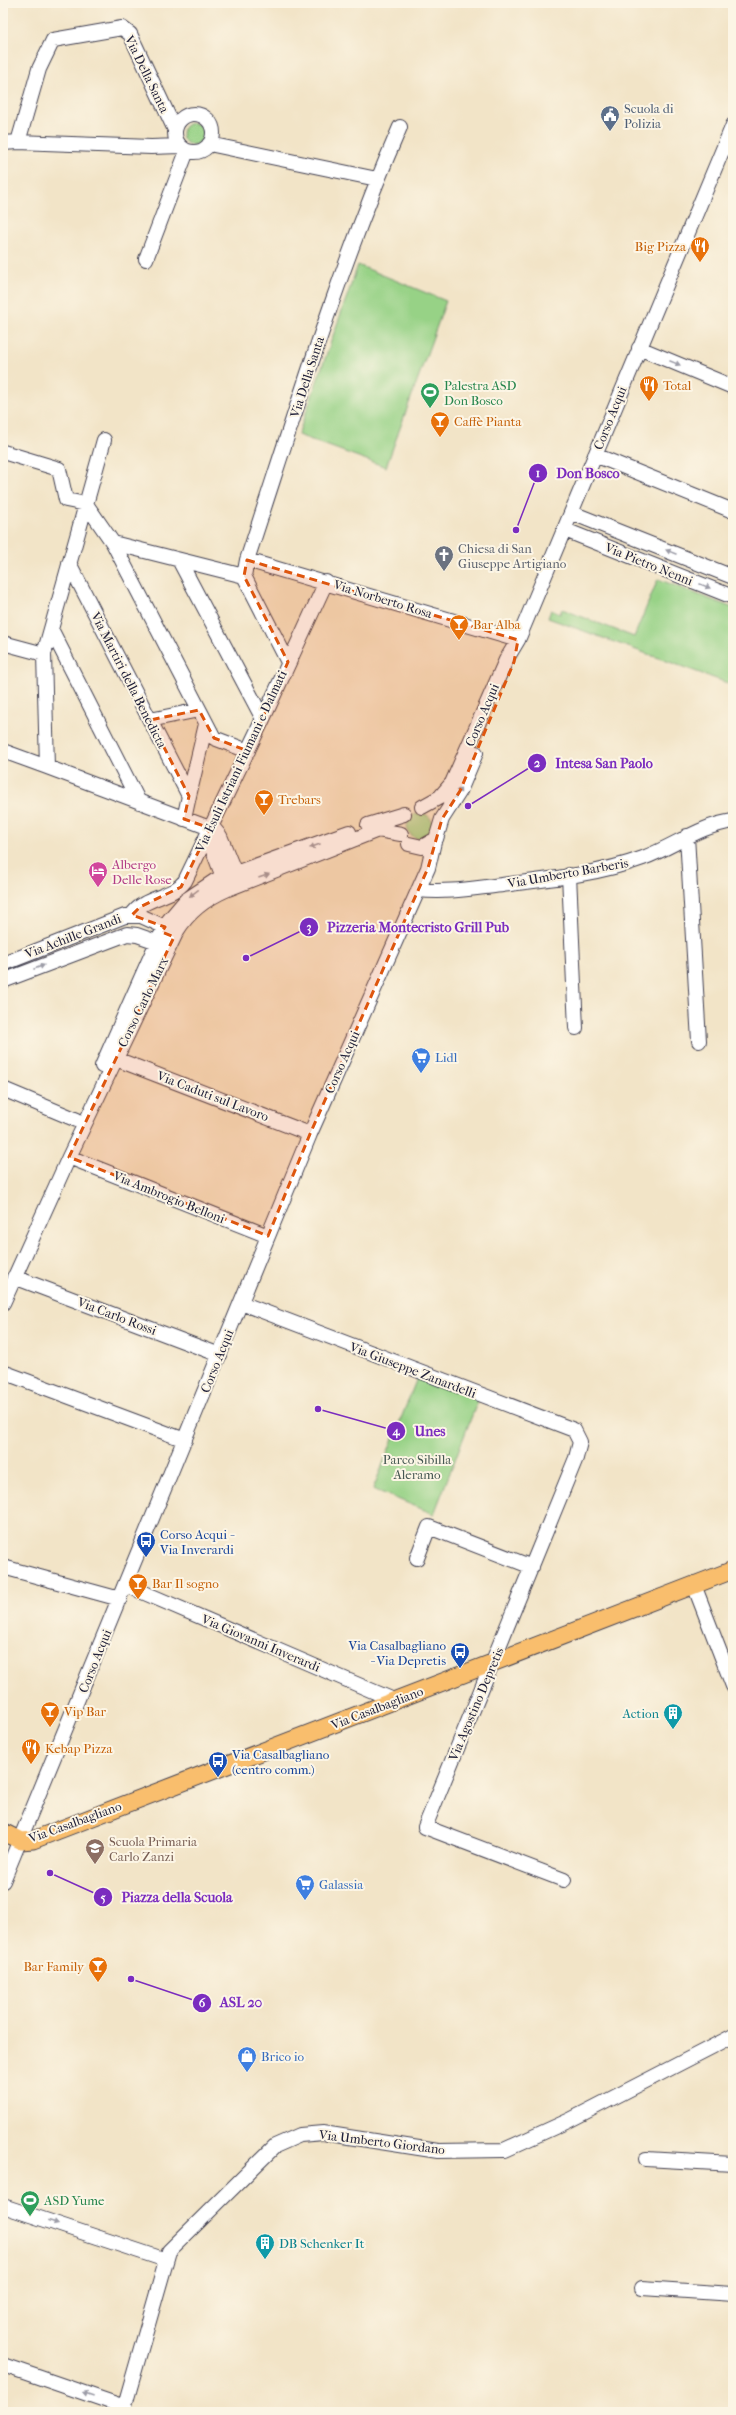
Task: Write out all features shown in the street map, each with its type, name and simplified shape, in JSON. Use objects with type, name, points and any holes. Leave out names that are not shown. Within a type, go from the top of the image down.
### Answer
[{"type":"main road","name":"Via Casalbagliano","points":[[21,1841],[33,1840],[493,1664],[733,1570]]},
{"type":"main road","points":[[3,1832],[21,1841]]},
{"type":"street","name":"Via Della Santa","points":[[18,142],[39,69],[53,40],[122,28],[130,34],[183,148]]},
{"type":"street","name":"Via Della Santa","points":[[175,130],[180,120],[186,116],[198,115],[203,117],[208,121],[212,132],[209,144]]},
{"type":"street","name":"Corso Acqui","points":[[422,807],[436,800],[450,787],[506,660],[518,640],[733,126]]},
{"type":"street","name":"Via Della Santa","points":[[244,576],[247,560],[345,265],[377,180],[400,127]]},
{"type":"street","points":[[3,143],[18,142],[183,148],[199,151],[209,144],[377,180]]},
{"type":"street","points":[[146,259],[183,148]]},
{"type":"street","points":[[639,348],[733,387]]},
{"type":"street","points":[[47,767],[44,654],[104,440]]},
{"type":"street","points":[[3,452],[59,469],[66,500],[86,504],[113,543],[214,738],[248,751]]},
{"type":"street","points":[[595,455],[733,511]]},
{"type":"street","name":"Via Pietro Nenni","points":[[572,513],[733,577]]},
{"type":"street","name":"Via Pietro Nenni","points":[[565,530],[733,597]]},
{"type":"street","points":[[113,543],[244,576],[288,662]]},
{"type":"street","points":[[179,560],[263,719]]},
{"type":"street","name":"Via Norberto Rosa","points":[[247,560],[326,582],[518,640]]},
{"type":"street","name":"Via Martiri della Benedicta","points":[[69,563],[189,796]]},
{"type":"street","name":"Via Esuli Istriani Fiumani e Dalmati","points":[[132,915],[144,904],[178,890],[185,881],[248,751],[326,582]]},
{"type":"street","points":[[51,629],[138,802]]},
{"type":"street","points":[[405,839],[422,847],[434,842],[442,819],[460,791],[514,662],[518,640]]},
{"type":"street","points":[[3,643],[44,654]]},
{"type":"street","points":[[150,720],[199,710]]},
{"type":"street","points":[[184,819],[206,724]]},
{"type":"street","points":[[3,751],[184,819],[208,832],[220,836],[229,880]]},
{"type":"street","points":[[418,890],[420,864],[416,852],[405,839],[400,824],[404,814],[412,808],[422,807],[436,815],[440,827]]},
{"type":"street","name":"Corso Carlo Marx","points":[[229,880],[373,823],[404,814]]},
{"type":"street","name":"Via Umberto Barberis","points":[[418,890],[438,891],[480,888],[569,875],[632,861],[705,827],[733,821]]},
{"type":"street","name":"Corso Carlo Marx","points":[[3,1302],[9,1280],[77,1120],[165,934],[186,900],[206,885],[229,880],[378,830],[405,839]]},
{"type":"street","points":[[687,836],[700,1041]]},
{"type":"street","name":"Corso Acqui","points":[[3,1881],[21,1841],[310,1134],[428,868],[434,842]]},
{"type":"street","points":[[569,875],[576,1028]]},
{"type":"street","name":"Via Achille Grandi","points":[[3,964],[103,924],[132,915],[146,918],[165,934]]},
{"type":"street","name":"Via Achille Grandi","points":[[3,981],[127,934],[165,934]]},
{"type":"street","name":"Corso Carlo Marx","points":[[9,1280],[116,1059],[165,934]]},
{"type":"street","name":"Via Caduti sul Lavoro","points":[[116,1059],[310,1134]]},
{"type":"street","points":[[3,1089],[77,1120]]},
{"type":"street","name":"Via Ambrogio Belloni","points":[[69,1157],[268,1236]]},
{"type":"street","name":"Via Carlo Rossi","points":[[9,1280],[220,1355]]},
{"type":"street","name":"Via Giuseppe Zanardelli","points":[[241,1303],[574,1430],[580,1442]]},
{"type":"street","points":[[3,1372],[185,1440]]},
{"type":"street","name":"Via Agostino Depretis","points":[[564,1880],[425,1827],[493,1664],[576,1458],[580,1442]]},
{"type":"street","points":[[417,1558],[429,1527],[532,1567]]},
{"type":"street","points":[[3,1567],[120,1599]]},
{"type":"street","name":"Via Giovanni Inverardi","points":[[126,1585],[396,1701]]},
{"type":"street","points":[[694,1585],[733,1686]]},
{"type":"street","name":"Via Umberto Giordano","points":[[124,2409],[169,2251],[275,2146],[300,2135],[322,2133],[438,2151],[504,2150],[568,2121],[733,2036]]},
{"type":"street","points":[[646,2159],[733,2164]]},
{"type":"street","points":[[3,2206],[166,2260]]},
{"type":"street","points":[[642,2288],[733,2294]]},
{"type":"street","points":[[3,2365],[124,2409]]},
{"type":"highlighted area","points":[[247,560],[518,640],[514,662],[460,791],[442,819],[428,868],[310,1134],[268,1236],[69,1157],[174,937],[162,932],[165,927],[132,915],[140,907],[181,887],[210,828],[184,819],[189,796],[150,720],[199,710],[214,738],[248,751],[288,662],[244,576]]},
{"type":"green space","points":[[193,123],[201,126],[204,134],[201,142],[193,145],[185,142],[182,134],[185,126]]},
{"type":"green space","points":[[358,265],[446,301],[386,467],[298,435]]},
{"type":"green space","points":[[658,579],[733,608],[733,685],[548,618],[551,610],[560,614],[562,609],[634,637]]},
{"type":"green space","points":[[420,813],[429,817],[433,826],[429,835],[420,839],[411,835],[407,826],[411,817]]},
{"type":"green space","name":"Parco Sibilla Aleramo","points":[[419,1373],[480,1395],[434,1514],[373,1489]]},
{"type":"place","name":"Scuola di Polizia","points":[[610,132]]},
{"type":"place","name":"Big Pizza","points":[[700,263]]},
{"type":"place","name":"Total","points":[[649,402]]},
{"type":"place","name":"Palestra ASD Don Bosco","points":[[430,409]]},
{"type":"place","name":"Caffè Pianta","points":[[440,438]]},
{"type":"place","name":"Don Bosco","points":[[516,530]]},
{"type":"place","name":"Chiesa di San Giuseppe Artigiano","points":[[444,572]]},
{"type":"place","name":"Bar Alba","points":[[459,641]]},
{"type":"place","name":"Intesa San Paolo","points":[[468,806]]},
{"type":"place","name":"Trebars","points":[[264,816]]},
{"type":"place","name":"Albergo Delle Rose","points":[[98,888]]},
{"type":"place","name":"Pizzeria Montecristo Grill Pub","points":[[246,958]]},
{"type":"place","name":"Lidl","points":[[421,1074]]},
{"type":"place","name":"Unes","points":[[318,1409]]},
{"type":"place","name":"Corso Acqui - Via Inverardi","points":[[146,1558]]},
{"type":"place","name":"Bar Il sogno","points":[[138,1600]]},
{"type":"place","name":"Via Casalbagliano - Via Depretis","points":[[460,1669]]},
{"type":"place","name":"Vip Bar","points":[[50,1728]]},
{"type":"place","name":"Action","points":[[673,1730]]},
{"type":"place","name":"Kebap Pizza","points":[[31,1765]]},
{"type":"place","name":"Via Casalbagliano (centro comm.)","points":[[218,1778]]},
{"type":"place","name":"Scuola Primaria Carlo Zanzi","points":[[95,1865]]},
{"type":"place","name":"Piazza della Scuola","points":[[50,1873]]},
{"type":"place","name":"Galassia","points":[[305,1901]]},
{"type":"place","name":"ASL 20","points":[[131,1979]]},
{"type":"place","name":"Bar Family","points":[[98,1983]]},
{"type":"place","name":"Brico io","points":[[247,2073]]},
{"type":"place","name":"ASD Yume","points":[[30,2217]]},
{"type":"place","name":"DB Schenker It","points":[[265,2260]]}]
